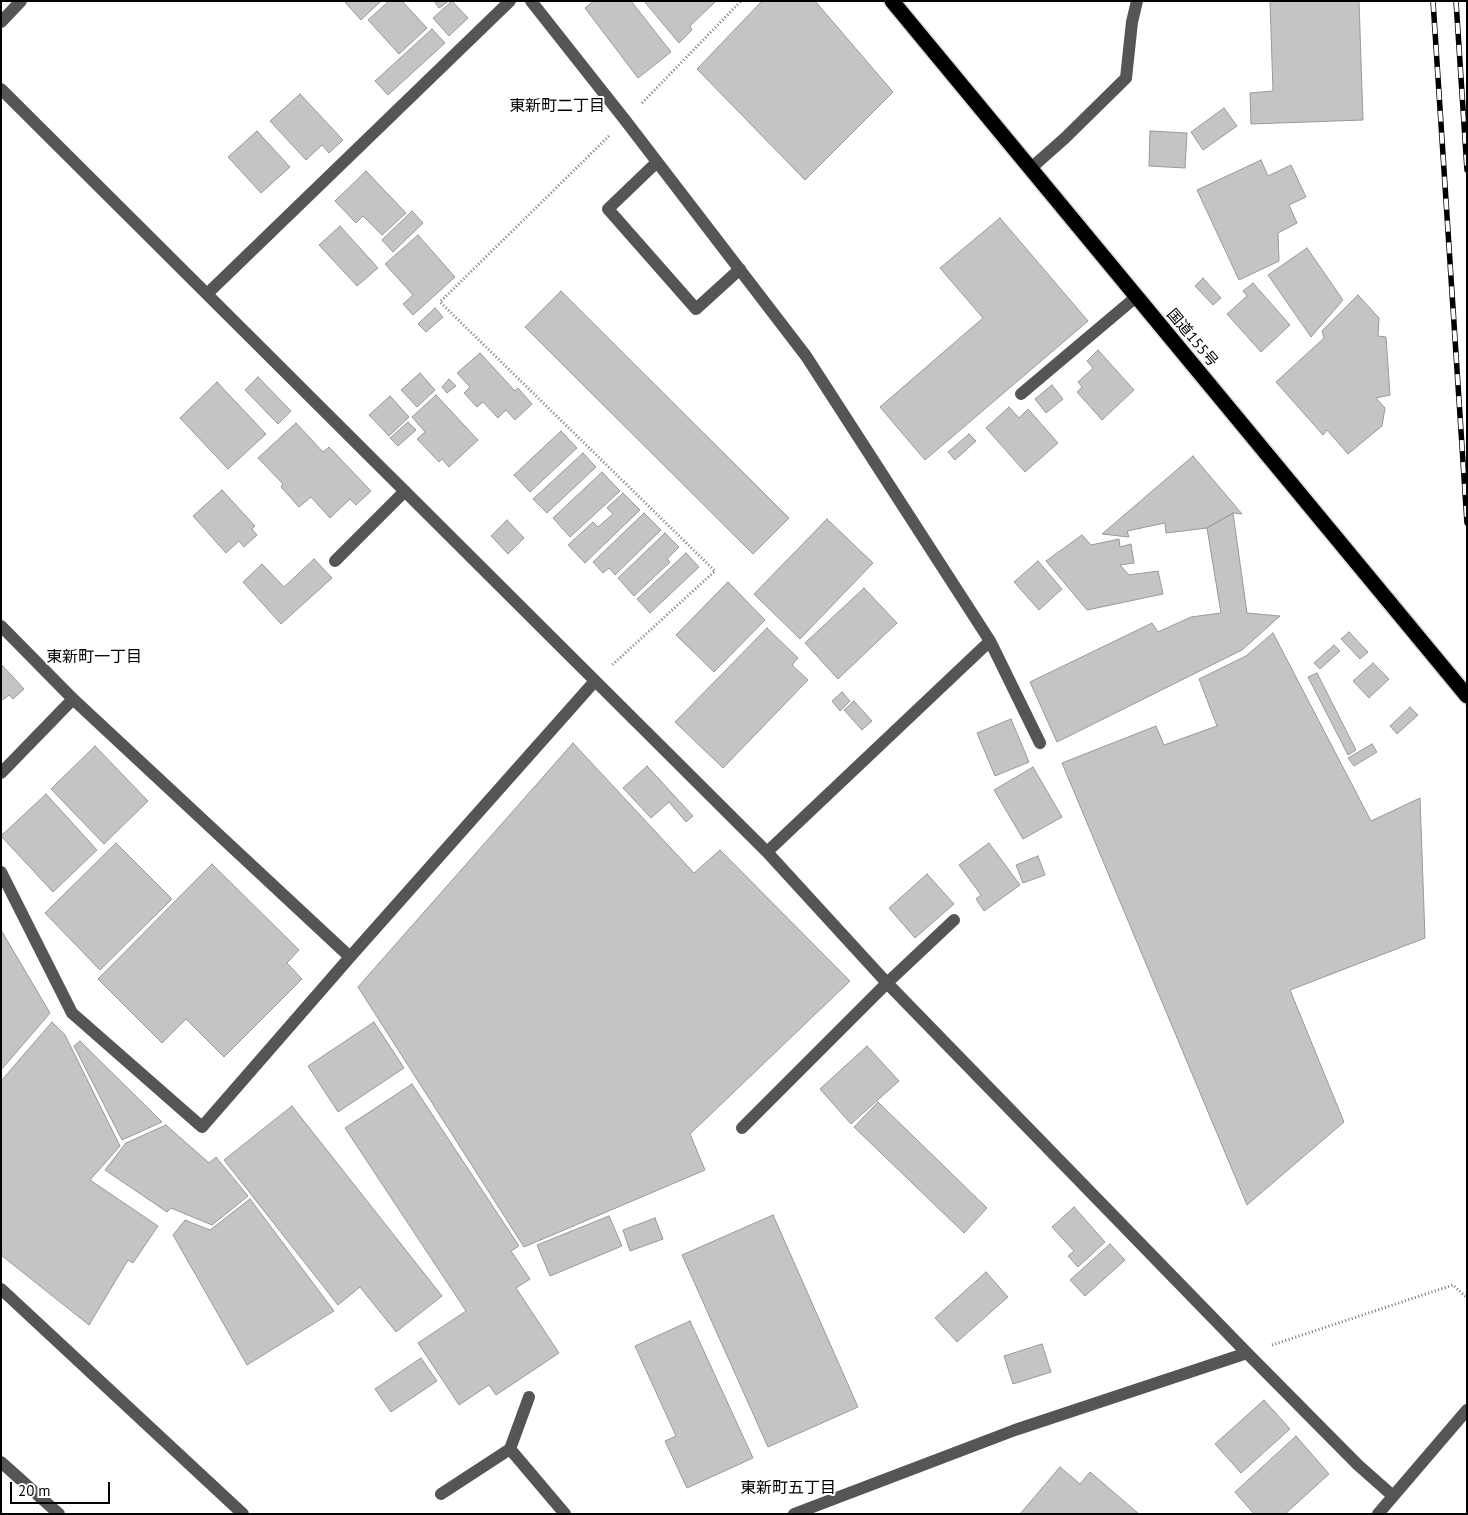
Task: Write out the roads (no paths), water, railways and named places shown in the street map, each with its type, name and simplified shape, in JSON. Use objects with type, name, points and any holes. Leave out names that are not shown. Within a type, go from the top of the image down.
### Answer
[{"type":"highway","name":"国道155号","points":[[892,1],[1467,696]]},
{"type":"street","points":[[1,22],[22,1]]},
{"type":"street","points":[[207,294],[510,1]]},
{"type":"street","points":[[530,1],[625,120],[806,356],[990,641],[1040,743]]},
{"type":"street","points":[[1030,169],[1065,138],[1126,78],[1132,22],[1138,1]]},
{"type":"street","points":[[1,89],[767,852],[887,983],[1247,1353],[1358,1465],[1393,1496]]},
{"type":"street","points":[[657,162],[608,209],[696,308],[740,269]]},
{"type":"street","points":[[1021,394],[1136,297]]},
{"type":"street","points":[[335,561],[405,491]]},
{"type":"street","points":[[1,626],[73,699],[350,957]]},
{"type":"street","points":[[767,852],[990,641]]},
{"type":"street","points":[[1,872],[72,1013],[202,1127],[595,681]]},
{"type":"street","points":[[1,773],[73,699]]},
{"type":"street","points":[[742,1128],[887,983],[954,920]]},
{"type":"street","points":[[1,1289],[243,1514]]},
{"type":"street","points":[[794,1514],[1015,1430],[1247,1353]]},
{"type":"street","points":[[441,1494],[510,1449],[529,1397]]},
{"type":"street","points":[[1378,1514],[1467,1410]]},
{"type":"street","points":[[510,1449],[565,1514]]},
{"type":"street","points":[[1,1462],[59,1514]]},
{"type":"railway","points":[[1433,1],[1467,523]]},
{"type":"railway","points":[[1456,1],[1467,170]]},
{"type":"district","name":"東新町二丁目","points":[[557,106]]},
{"type":"district","name":"東新町一丁目","points":[[94,657]]},
{"type":"district","name":"東新町五丁目","points":[[788,1488]]}]
